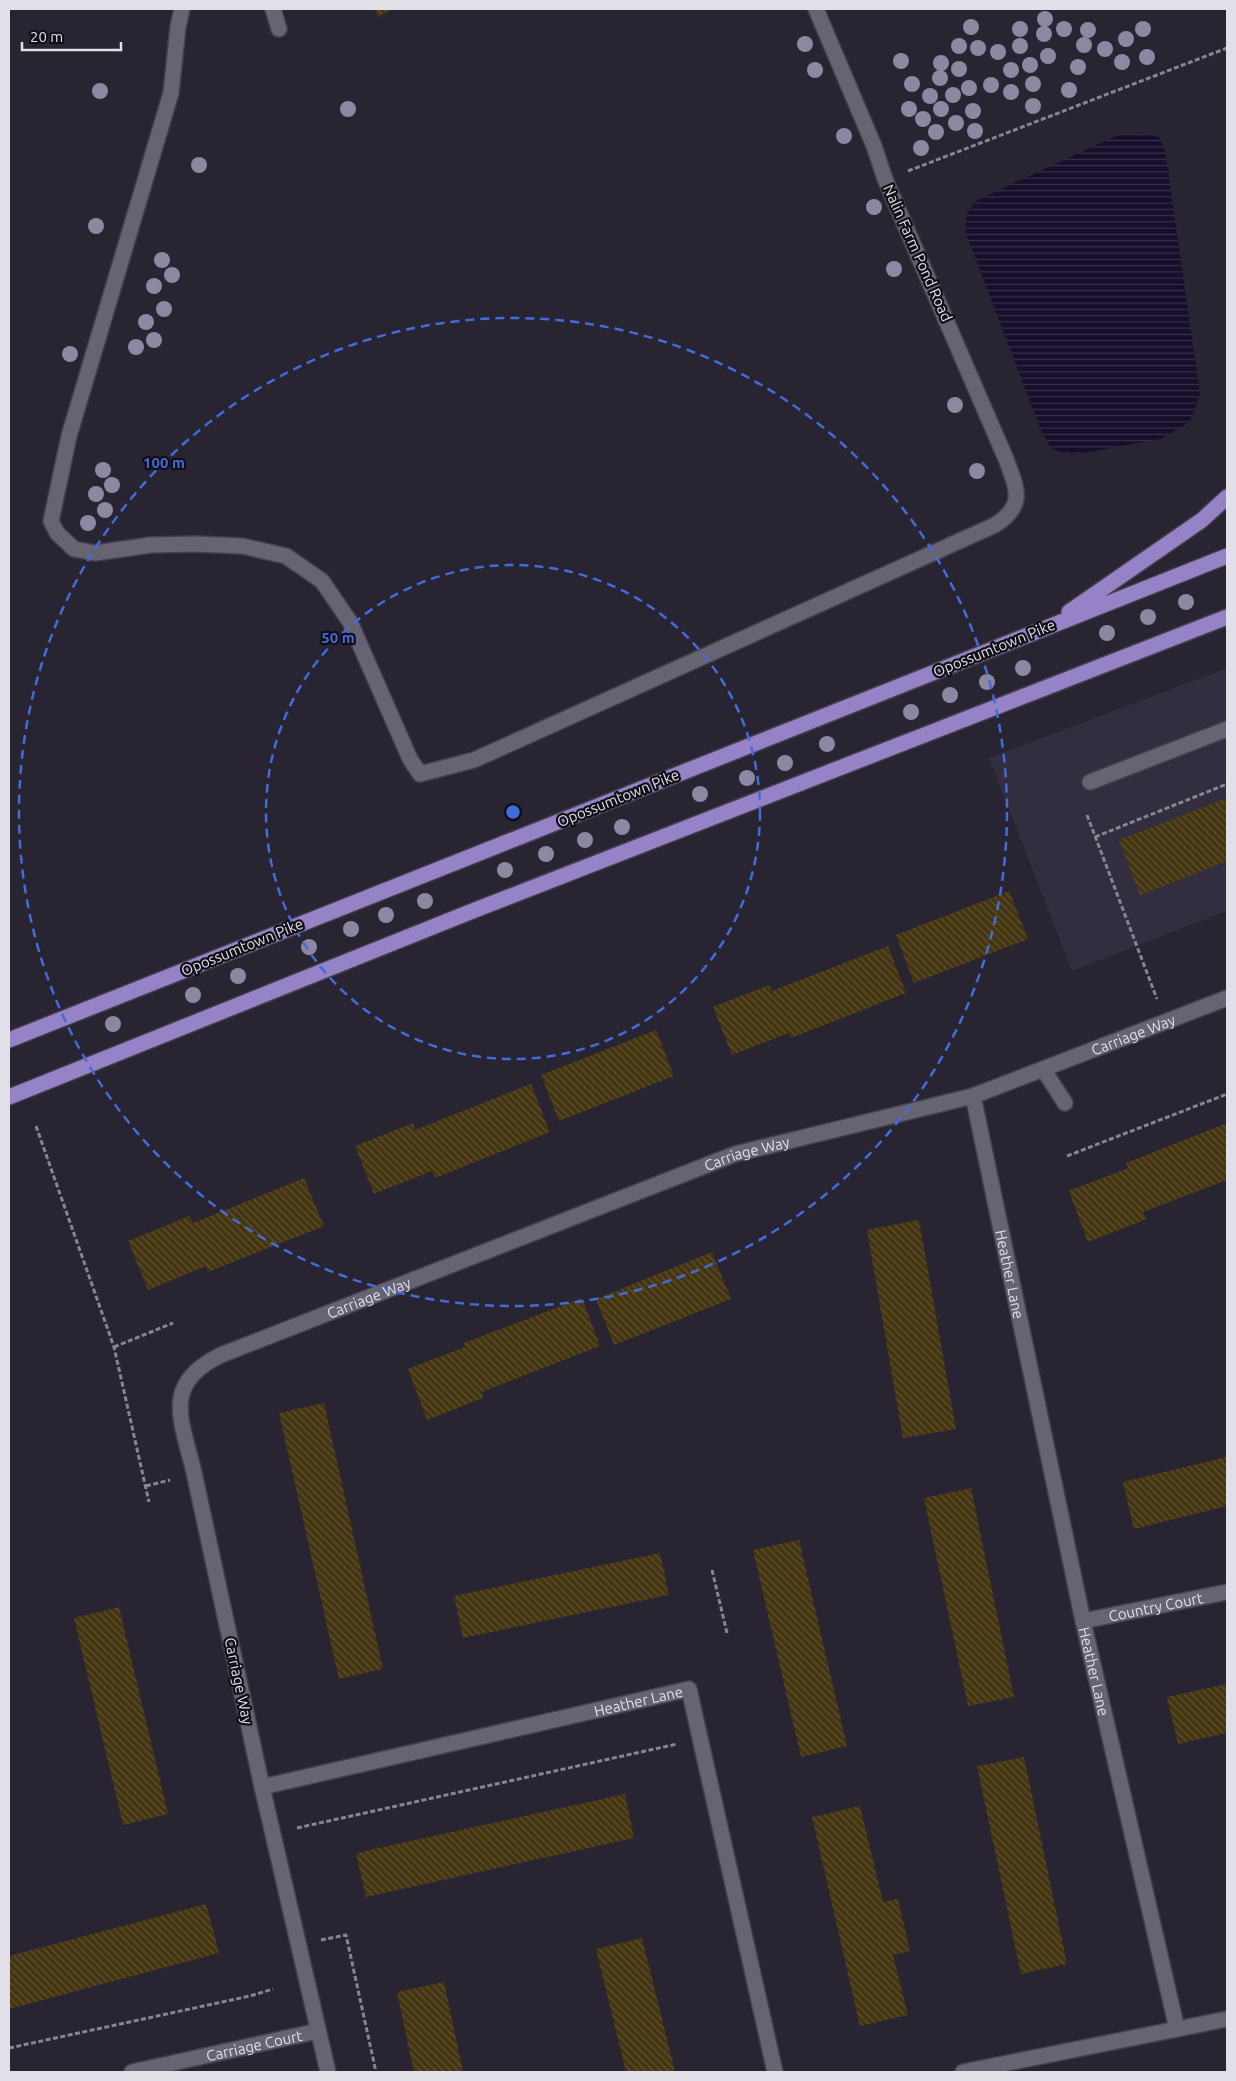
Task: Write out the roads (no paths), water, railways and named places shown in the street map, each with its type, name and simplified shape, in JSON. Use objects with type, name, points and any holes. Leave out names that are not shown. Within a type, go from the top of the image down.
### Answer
[{"type":"main road","points":[[1047,627],[1202,520],[1227,497]]},
{"type":"main road","name":"Opossumtown Pike","points":[[9,1040],[1227,556]]},
{"type":"main road","points":[[9,1097],[470,912],[1227,618]]},
{"type":"street","name":"Nalin Farm Pond Road","points":[[182,9],[178,27],[171,93],[69,436],[52,521],[57,533],[74,549],[95,553],[151,545],[195,544],[242,546],[286,556],[322,581],[350,622],[410,759],[420,774],[474,760],[995,524],[1010,515],[1017,498],[1006,458],[886,179],[816,9]]},
{"type":"street","points":[[273,9],[279,29]]},
{"type":"street","points":[[1090,782],[1227,729]]},
{"type":"street","name":"Carriage Way","points":[[328,2072],[262,1788],[193,1468],[181,1423],[179,1407],[182,1394],[192,1373],[204,1363],[221,1355],[735,1154],[973,1096],[1226,1000]]},
{"type":"street","points":[[1043,1069],[1065,1103]]},
{"type":"street","name":"Heather Lane","points":[[973,1096],[1083,1621],[1177,2029]]},
{"type":"street","name":"Country Court","points":[[1083,1621],[1227,1592]]},
{"type":"street","name":"Heather Lane","points":[[262,1788],[689,1689],[775,2072]]},
{"type":"street","points":[[963,2072],[1227,2019]]},
{"type":"street","name":"Carriage Court","points":[[132,2072],[318,2031]]}]
